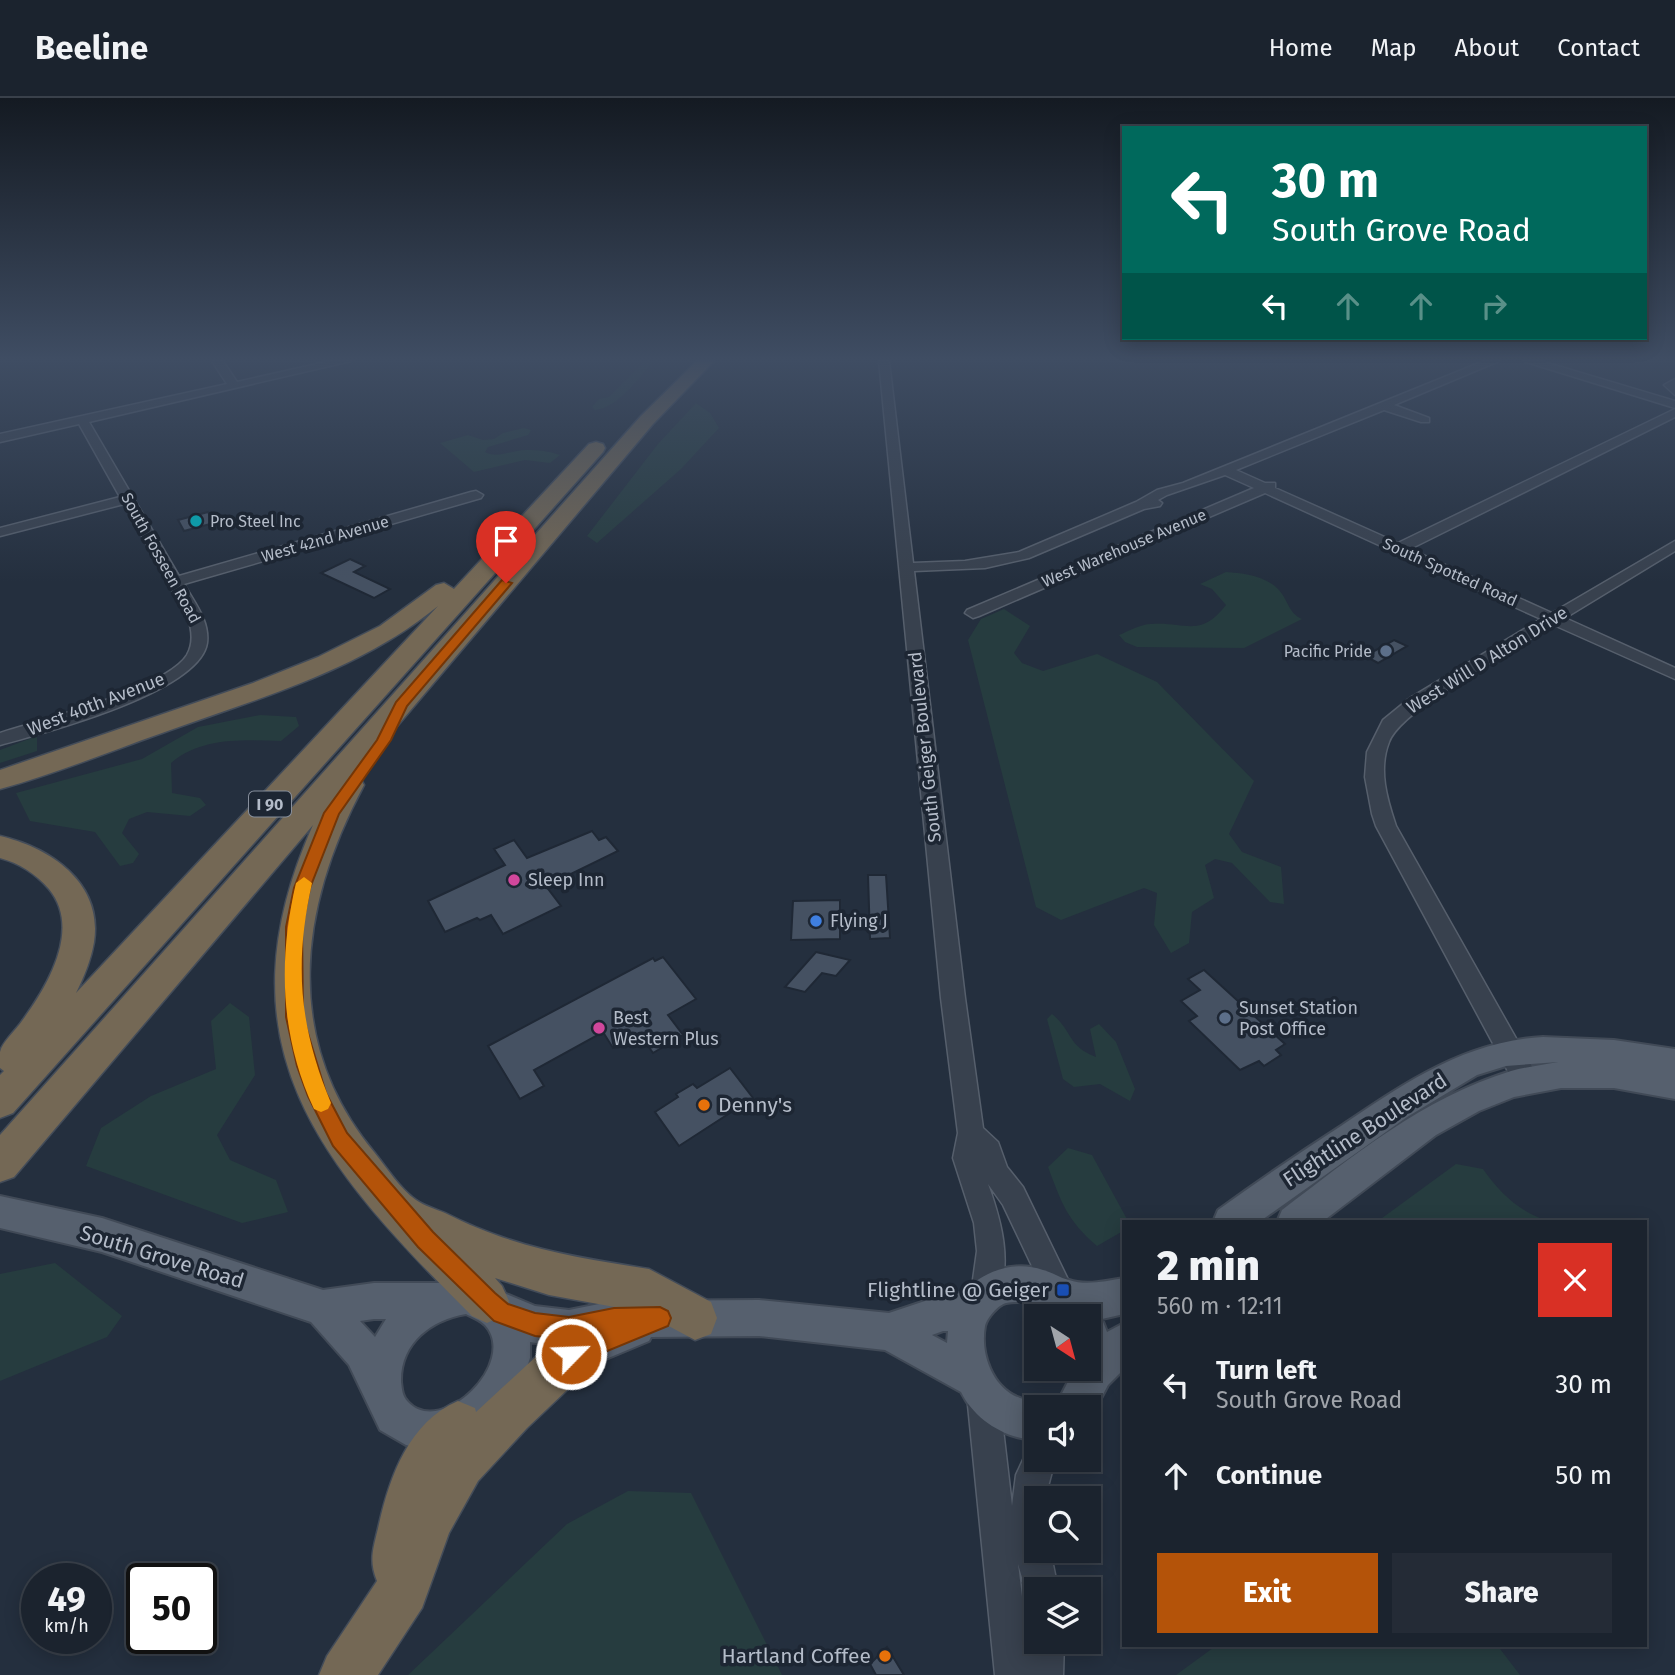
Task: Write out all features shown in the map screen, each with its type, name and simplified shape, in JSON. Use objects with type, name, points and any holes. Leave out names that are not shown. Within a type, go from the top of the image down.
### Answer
[{"type":"highway","name":"I 90","points":[[0,1164],[634,435]]},
{"type":"highway","name":"I 90","points":[[0,1101],[607,436]]},
{"type":"highway","points":[[0,779],[257,691],[314,670],[356,649],[428,604],[513,524],[541,508]]},
{"type":"highway","points":[[401,705],[384,740],[332,813],[302,888],[294,927],[292,968],[295,1017],[306,1066],[317,1096],[340,1139],[396,1207],[452,1268],[478,1304]]},
{"type":"highway","points":[[0,847],[31,857],[62,880],[72,897],[79,923],[78,948],[51,1009],[0,1076]]},
{"type":"highway","points":[[396,1207],[476,1251],[549,1273],[649,1290],[678,1318]]},
{"type":"highway","points":[[346,1675],[403,1589],[428,1520],[461,1464],[510,1411],[571,1354]]},
{"type":"highway","points":[[374,1629],[397,1564],[414,1485],[432,1453],[458,1425]]},
{"type":"main road","name":"Flightline Boulevard","points":[[1233,1220],[1430,1083],[1510,1052],[1609,1053],[1675,1062]]},
{"type":"main road","name":"Flightline Boulevard","points":[[1297,1220],[1418,1128],[1461,1102],[1526,1080],[1553,1076],[1599,1074],[1675,1085]]},
{"type":"main road","name":"South Grove Road","points":[[11,1214],[102,1235],[323,1308],[374,1301],[478,1304],[535,1325],[569,1329],[614,1320],[759,1318],[889,1332],[979,1302],[1003,1285],[1022,1283],[1042,1286],[1066,1304]]},
{"type":"main road","points":[[1091,1304],[1122,1296]]},
{"type":"main road","points":[[977,1385],[964,1354],[964,1330],[979,1302]]},
{"type":"main road","points":[[478,1304],[511,1330],[513,1351],[507,1374],[495,1395],[478,1413],[458,1425],[436,1431],[415,1429],[398,1421],[386,1406],[381,1388],[382,1366],[391,1344],[406,1323],[425,1308],[478,1304]]},
{"type":"main road","name":"South Grove Road","points":[[323,1308],[364,1353],[381,1388]]},
{"type":"main road","name":"South Grove Road","points":[[495,1395],[571,1354],[678,1318]]},
{"type":"main road","name":"South Grove Road","points":[[889,1332],[977,1385],[1006,1413],[1024,1417]]},
{"type":"main road","points":[[1101,1365],[1122,1344]]},
{"type":"street","name":"South Fosseen Road","points":[[91,435],[200,627],[198,648],[189,663]]},
{"type":"street","name":"South Geiger Boulevard","points":[[892,435],[951,985],[971,1133],[966,1157],[988,1223],[990,1251],[979,1302]]},
{"type":"street","points":[[906,564],[955,565],[996,560],[1046,547],[1058,539],[1104,538],[1141,505],[1180,493],[1186,486],[1314,435]]},
{"type":"street","points":[[1398,548],[1629,435]]},
{"type":"street","name":"South Spotted Road","points":[[1225,470],[1270,486],[1398,548],[1675,674]]},
{"type":"street","name":"West Warehouse Avenue","points":[[973,613],[1104,538],[1270,486]]},
{"type":"street","name":"West 42nd Avenue","points":[[174,582],[476,495]]},
{"type":"street","points":[[0,532],[128,499]]},
{"type":"street","name":"West Will D Alton Drive","points":[[1526,1080],[1386,826],[1374,792],[1374,760],[1387,728],[1416,702],[1675,545]]},
{"type":"street","name":"West 40th Avenue","points":[[0,739],[143,690],[170,677],[189,663]]},
{"type":"street","points":[[971,1133],[989,1150],[996,1173],[1013,1196],[1071,1304]]},
{"type":"street","points":[[977,1385],[1013,1675]]},
{"type":"street","points":[[1032,1472],[1027,1501],[1030,1539],[1038,1577]]},
{"type":"street","points":[[1045,1675],[1046,1654]]},
{"type":"green space","points":[[468,435],[483,440],[494,439],[501,435],[528,435],[488,447],[485,452],[495,455],[535,450],[560,455],[550,463],[525,460],[474,472],[440,443]]},
{"type":"green space","points":[[667,435],[713,435],[681,469],[597,543],[587,536]]},
{"type":"green space","points":[[1226,572],[1267,581],[1281,593],[1294,613],[1302,619],[1244,648],[1137,647],[1125,642],[1119,635],[1147,624],[1191,626],[1208,622],[1226,605],[1212,589],[1200,584]]},
{"type":"green space","points":[[1004,609],[1030,626],[1014,653],[1022,663],[1043,671],[1097,654],[1157,682],[1254,781],[1229,834],[1242,852],[1281,867],[1284,904],[1270,902],[1232,863],[1215,859],[1205,865],[1214,898],[1192,912],[1189,943],[1171,953],[1154,925],[1157,893],[1144,888],[1061,920],[1036,907],[968,640],[981,619]]},
{"type":"green space","points":[[260,715],[296,717],[299,726],[281,741],[209,744],[196,748],[171,763],[172,793],[200,798],[206,805],[190,816],[147,812],[129,819],[122,833],[139,854],[133,863],[120,866],[95,832],[30,821],[16,793],[142,759],[198,727]]},
{"type":"green space","points":[[37,736],[37,751],[0,763],[0,750]]},
{"type":"green space","points":[[230,1003],[249,1017],[255,1075],[217,1135],[230,1160],[276,1180],[288,1212],[242,1223],[86,1166],[101,1128],[151,1096],[216,1069],[211,1021]]},
{"type":"green space","points":[[1052,1014],[1080,1048],[1096,1057],[1090,1029],[1099,1024],[1116,1042],[1135,1089],[1130,1101],[1100,1084],[1074,1087],[1063,1079],[1047,1019]]},
{"type":"green space","points":[[1068,1148],[1092,1155],[1127,1220],[1122,1220],[1122,1232],[1097,1246],[1066,1211],[1048,1167]]},
{"type":"green space","points":[[1456,1164],[1483,1169],[1511,1200],[1545,1220],[1379,1220]]},
{"type":"green space","points":[[55,1263],[122,1316],[107,1337],[0,1381],[0,1274]]},
{"type":"green space","points":[[628,1491],[691,1493],[782,1675],[408,1675],[567,1524]]},
{"type":"green space","points":[[1214,1647],[1499,1647],[1520,1675],[1176,1675]]},
{"type":"building","name":"Pro Steel Inc","points":[[208,512],[214,523],[184,531],[178,520]]},
{"type":"building","points":[[350,559],[365,566],[354,572],[390,589],[374,598],[321,573]]},
{"type":"building","name":"Pacific Pride","points":[[1394,640],[1407,646],[1378,663],[1365,656]]},
{"type":"building","name":"Sleep Inn","points":[[592,831],[599,840],[606,837],[618,851],[546,886],[561,906],[503,934],[491,915],[445,932],[428,901],[505,865],[494,849],[514,840],[527,858]]},
{"type":"building","points":[[868,875],[886,875],[890,938],[870,939]]},
{"type":"building","name":"Flying J","points":[[840,900],[840,939],[791,940],[793,901]]},
{"type":"building","points":[[816,952],[850,960],[836,976],[822,973],[805,992],[785,987]]},
{"type":"building","name":"Best Western Plus","points":[[663,957],[696,999],[668,1015],[683,1035],[653,1053],[639,1033],[613,1048],[603,1032],[534,1070],[544,1086],[520,1099],[488,1046],[653,958],[655,961]]},
{"type":"building","name":"Sunset Station Post Office","points":[[1204,970],[1285,1044],[1276,1050],[1281,1055],[1264,1066],[1259,1061],[1240,1070],[1189,1021],[1197,1016],[1181,1001],[1200,990],[1188,979]]},
{"type":"building","name":"Denny's","points":[[730,1068],[753,1098],[679,1146],[655,1112],[693,1084],[697,1088]]},
{"type":"building","name":"Hartland Coffee","points":[[887,1647],[904,1675],[876,1675],[870,1664]]},
{"type":"slow traffic","points":[[304,883],[294,927],[292,968],[295,1017],[306,1066],[321,1103]]},
{"type":"place","name":"Pro Steel Inc","points":[[196,521]]},
{"type":"place","name":"Pacific Pride","points":[[1386,651]]},
{"type":"place","name":"Sleep Inn","points":[[514,880]]},
{"type":"place","name":"Flying J","points":[[816,921]]},
{"type":"place","name":"Sunset Station Post Office","points":[[1225,1018]]},
{"type":"place","name":"Best Western Plus","points":[[599,1028]]},
{"type":"place","name":"Denny's","points":[[704,1105]]},
{"type":"place","name":"Flightline @ Geiger","points":[[1063,1290]]},
{"type":"place","name":"Hartland Coffee","points":[[885,1656]]},
{"type":"route","points":[[506,583],[401,705],[384,740],[350,784],[332,813],[302,888],[294,927],[292,968],[295,1017],[306,1066],[317,1096],[340,1139],[425,1240],[487,1301],[502,1313],[535,1325],[569,1329],[614,1320],[660,1318],[571,1354]]}]
